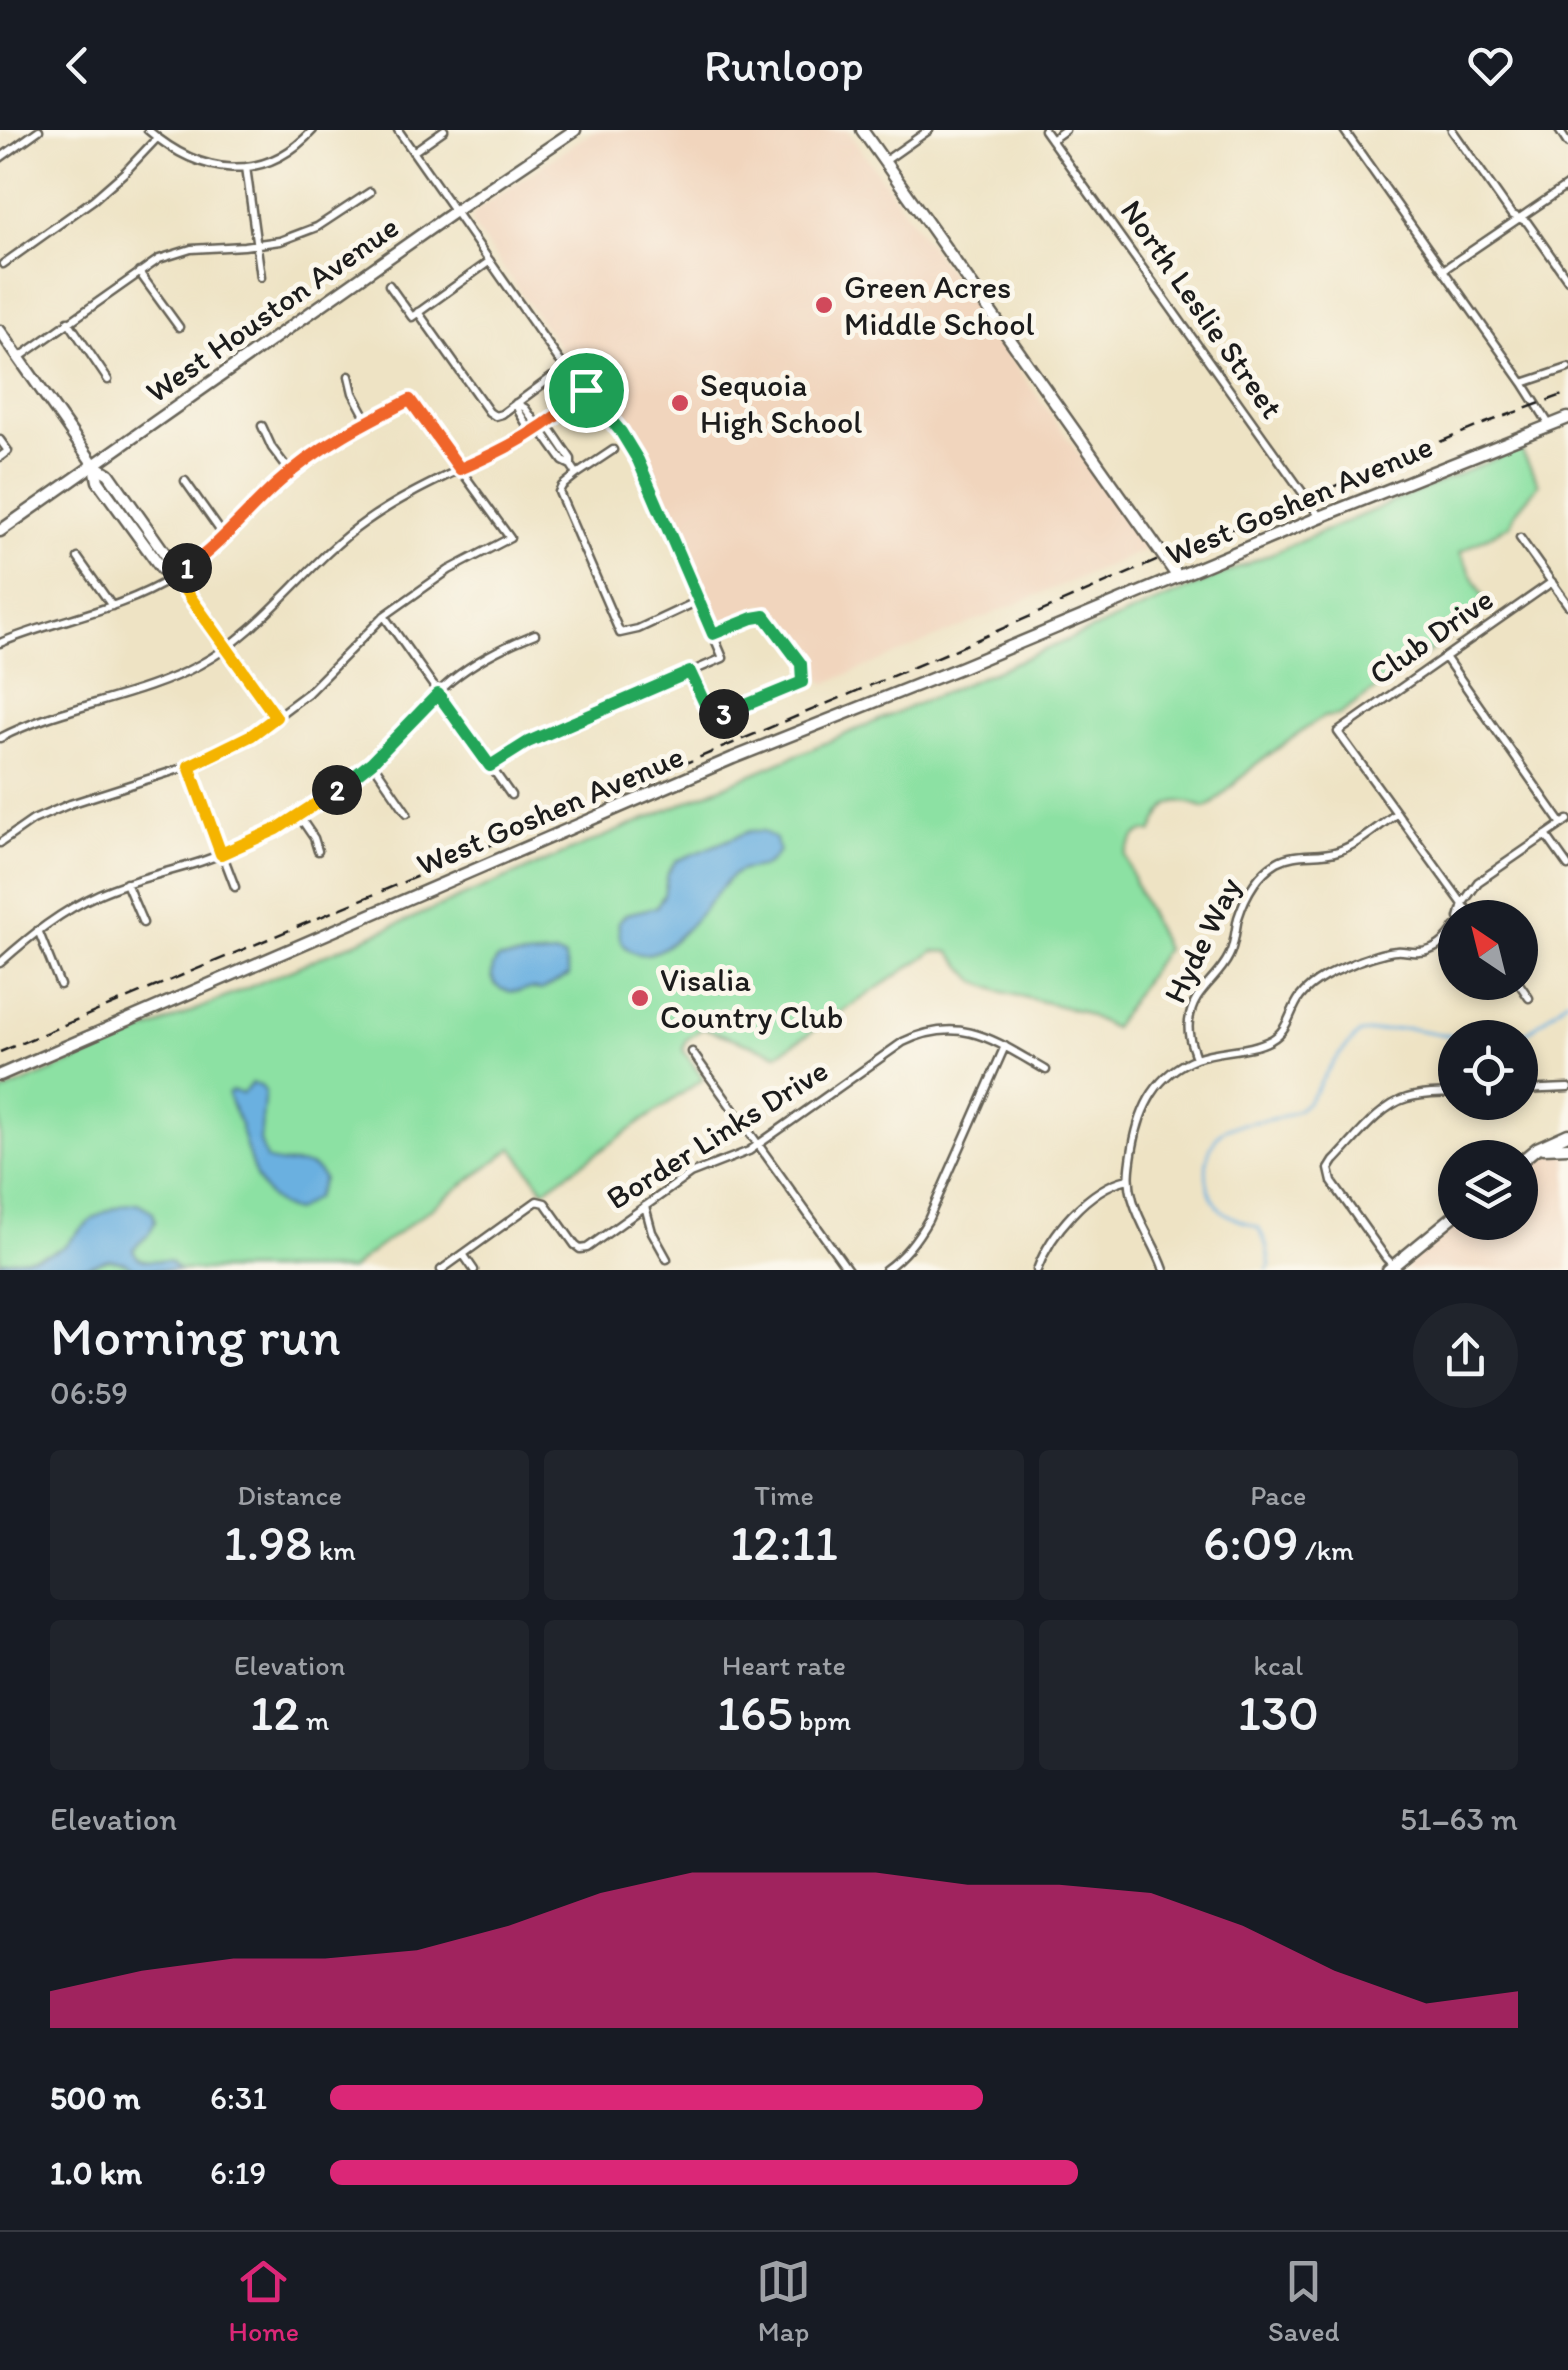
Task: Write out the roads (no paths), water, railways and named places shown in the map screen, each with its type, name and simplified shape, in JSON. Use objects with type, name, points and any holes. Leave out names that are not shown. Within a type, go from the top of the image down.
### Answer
[{"type":"main road","name":"West Houston Avenue","points":[[0,531],[575,130]]},
{"type":"main road","points":[[862,130],[1178,577]]},
{"type":"main road","points":[[0,331],[94,464],[109,474],[171,562],[175,576],[276,717]]},
{"type":"main road","name":"West Goshen Avenue","points":[[0,1075],[733,758],[1568,418]]},
{"type":"main road","points":[[1538,1148],[1568,1134]]},
{"type":"main road","points":[[1538,1148],[1568,1147]]},
{"type":"main road","points":[[1393,1268],[1438,1230]]},
{"type":"street","points":[[0,158],[39,130]]},
{"type":"street","points":[[148,130],[184,156],[218,167],[246,167],[284,154],[314,130]]},
{"type":"street","points":[[398,130],[559,360],[621,432],[638,460],[724,658],[528,742],[490,766]]},
{"type":"street","points":[[413,152],[444,130]]},
{"type":"street","points":[[884,161],[929,130]]},
{"type":"street","name":"North Leslie Street","points":[[1044,130],[1320,516]]},
{"type":"street","points":[[1051,140],[1064,130]]},
{"type":"street","points":[[1344,130],[1549,424]]},
{"type":"street","points":[[1452,130],[1511,214],[1527,222],[1568,280]]},
{"type":"street","points":[[1558,130],[1568,144]]},
{"type":"street","points":[[3,264],[111,186],[157,138]]},
{"type":"street","points":[[246,167],[261,277]]},
{"type":"street","points":[[1443,270],[1568,185]]},
{"type":"street","points":[[18,358],[159,259],[180,251],[280,241],[331,219],[370,192]]},
{"type":"street","points":[[389,286],[412,317],[490,261]]},
{"type":"street","points":[[139,272],[179,327]]},
{"type":"street","points":[[418,312],[495,416],[552,377]]},
{"type":"street","points":[[68,322],[108,380]]},
{"type":"street","points":[[1522,383],[1568,368]]},
{"type":"street","points":[[349,376],[368,421]]},
{"type":"street","points":[[0,738],[59,712],[166,680],[202,663],[255,626],[350,533],[410,493],[536,430],[586,390]]},
{"type":"street","points":[[0,629],[2,642],[112,606],[175,576],[197,561],[290,472],[356,427],[410,400],[510,538],[449,570],[384,616],[308,693],[252,735],[189,766],[70,804],[34,820],[0,843]]},
{"type":"street","points":[[516,403],[525,408],[525,415],[536,430],[578,474]]},
{"type":"street","points":[[547,423],[572,460],[571,465]]},
{"type":"street","points":[[262,426],[290,472]]},
{"type":"street","points":[[0,440],[8,452],[0,457]]},
{"type":"street","points":[[613,450],[559,492],[620,633],[698,602]]},
{"type":"street","points":[[185,481],[224,536]]},
{"type":"street","points":[[1520,538],[1568,604]]},
{"type":"street","points":[[78,558],[112,606]]},
{"type":"street","name":"Club Drive","points":[[1397,814],[1338,732],[1552,582]]},
{"type":"street","points":[[384,616],[511,795]]},
{"type":"street","points":[[690,672],[712,719],[802,682],[801,664],[765,616],[713,634]]},
{"type":"street","points":[[0,963],[38,930],[79,904],[126,883],[221,854],[300,816],[372,762],[464,670],[535,634]]},
{"type":"street","points":[[1444,657],[1565,822],[1478,882],[1465,900]]},
{"type":"street","points":[[372,762],[408,813]]},
{"type":"street","points":[[189,766],[235,887]]},
{"type":"street","points":[[1397,814],[1461,900]]},
{"type":"street","name":"Hyde Way","points":[[1196,1058],[1188,1036],[1193,1004],[1230,954],[1239,917],[1261,875],[1287,858],[1339,851],[1397,814]]},
{"type":"street","points":[[300,816],[318,851]]},
{"type":"street","points":[[1546,835],[1568,866]]},
{"type":"street","points":[[126,883],[144,923]]},
{"type":"street","points":[[38,930],[60,985]]},
{"type":"street","points":[[1164,1270],[1138,1216],[1128,1179],[1138,1120],[1150,1094],[1166,1077],[1196,1058],[1267,1042],[1279,1035],[1297,1001],[1308,987],[1323,978],[1362,960],[1398,950],[1420,952],[1438,945]]},
{"type":"street","name":"Border Links Drive","points":[[441,1270],[537,1202],[545,1203],[575,1245],[587,1248],[690,1174],[749,1150],[918,1035],[937,1030],[973,1032],[1046,1070]]},
{"type":"street","points":[[885,1270],[902,1257],[922,1230],[1004,1046]]},
{"type":"street","points":[[692,1052],[848,1270]]},
{"type":"street","points":[[1538,1089],[1568,1088]]},
{"type":"street","points":[[1393,1268],[1332,1182],[1330,1169],[1384,1110],[1399,1100],[1438,1094]]},
{"type":"street","points":[[1036,1270],[1064,1224],[1114,1182],[1128,1179]]},
{"type":"street","points":[[644,1206],[652,1232],[667,1259]]},
{"type":"street","points":[[462,1254],[474,1270]]},
{"type":"water","points":[[750,831],[763,831],[775,839],[779,851],[773,859],[762,867],[733,875],[686,929],[657,951],[642,954],[625,946],[619,921],[626,914],[656,907],[676,861]]},
{"type":"water","points":[[564,957],[569,976],[541,990],[508,991],[494,983],[492,974],[498,959]]},
{"type":"water","points":[[252,1083],[265,1091],[260,1141],[266,1159],[312,1167],[323,1179],[316,1197],[295,1211],[272,1199],[251,1164],[228,1094],[243,1093]]},
{"type":"water","points":[[138,1203],[153,1212],[155,1222],[133,1249],[135,1254],[143,1260],[169,1261],[179,1270],[135,1270],[109,1259],[77,1270],[0,1270],[0,1262],[56,1251],[99,1215]]},
{"type":"waterway","points":[[1538,1024],[1568,999]]},
{"type":"waterway","points":[[1267,1270],[1270,1266],[1266,1244],[1259,1228],[1224,1212],[1210,1192],[1206,1166],[1213,1142],[1230,1127],[1297,1110],[1360,1033],[1407,1028],[1438,1034]]},
{"type":"railway","points":[[0,1052],[947,653],[1165,557],[1483,424],[1568,393]]},
{"type":"place","name":"Green Acres Middle School","points":[[824,305]]},
{"type":"place","name":"Sequoia High School","points":[[680,403]]},
{"type":"place","name":"Visalia Country Club","points":[[640,998]]}]
